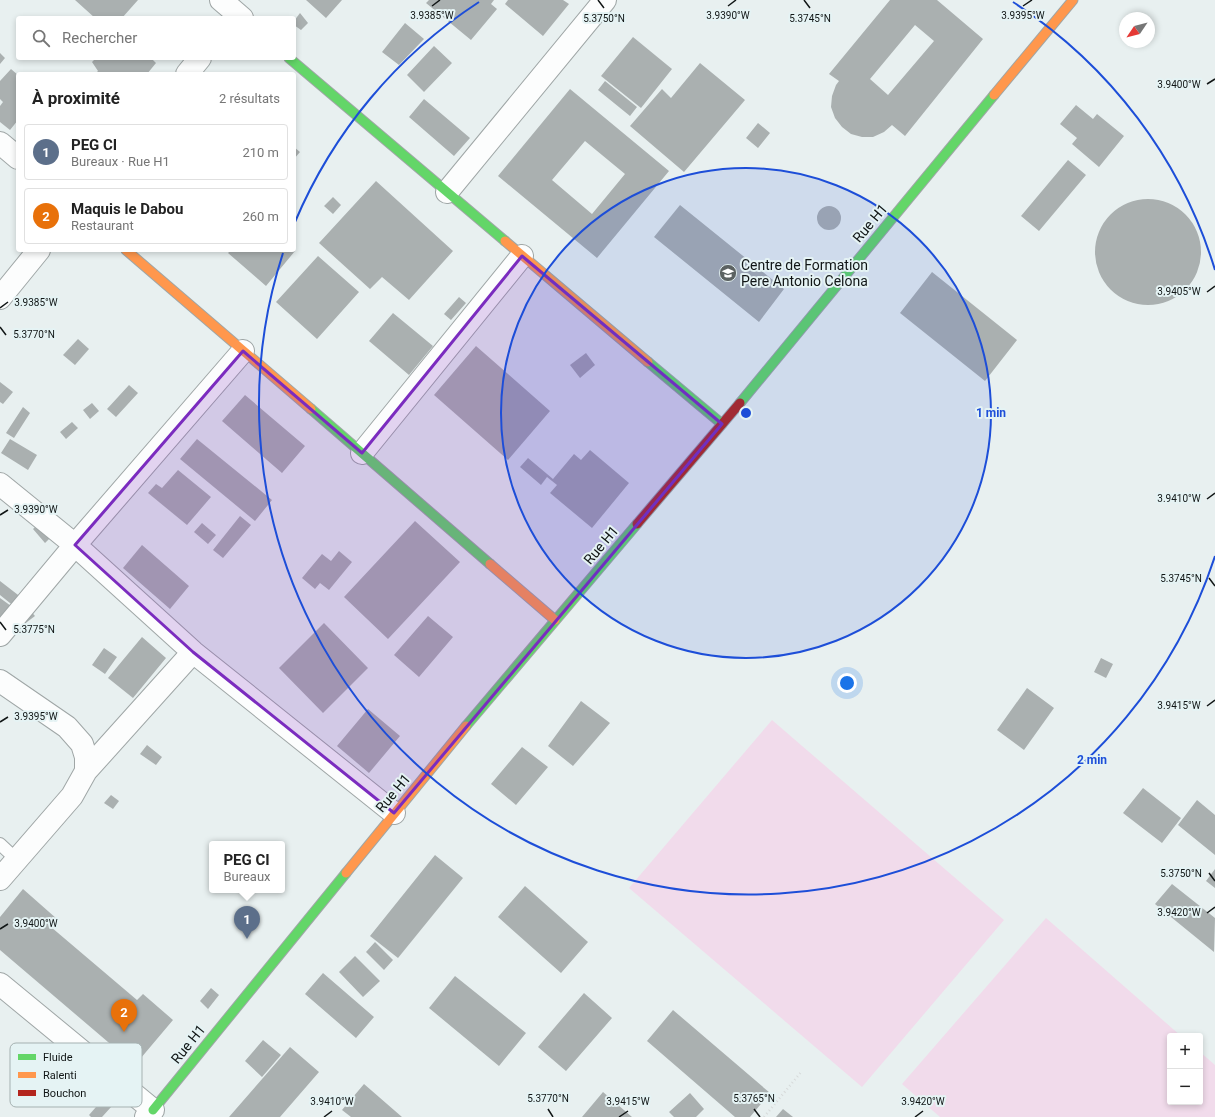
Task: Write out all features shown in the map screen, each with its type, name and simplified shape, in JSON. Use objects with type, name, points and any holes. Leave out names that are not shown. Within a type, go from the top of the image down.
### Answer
[{"type":"street","points":[[221,0],[237,16]]},
{"type":"street","points":[[446,192],[602,1]]},
{"type":"street","name":"Rue H1","points":[[150,1113],[394,813],[722,424],[1069,1]]},
{"type":"street","points":[[189,72],[198,60]]},
{"type":"street","points":[[291,60],[722,424]]},
{"type":"street","points":[[0,143],[16,156]]},
{"type":"street","points":[[0,298],[38,252]]},
{"type":"street","points":[[128,252],[556,620]]},
{"type":"street","points":[[362,453],[522,256]]},
{"type":"street","points":[[0,635],[75,545],[243,351]]},
{"type":"street","points":[[0,484],[75,545],[193,652],[394,813]]},
{"type":"street","points":[[0,879],[72,796],[86,771],[193,652]]},
{"type":"street","points":[[0,681],[67,727],[82,744],[86,757],[86,771]]},
{"type":"street","points":[[0,984],[69,1043]]},
{"type":"street","points":[[142,1106],[150,1113]]},
{"type":"lane","points":[[0,844],[17,860]]},
{"type":"path","points":[[764,1117],[802,1071]]},
{"type":"highlighted area","points":[[522,256],[722,424],[394,813],[193,652],[75,545],[243,351],[362,453]]},
{"type":"shaded area","points":[[772,720],[1004,920],[862,1087],[629,888]]},
{"type":"shaded area","points":[[1046,918],[1178,1033],[1167,1033],[1167,1105],[1203,1105],[1203,1055],[1215,1065],[1215,1117],[940,1117],[902,1084]]},
{"type":"building","points":[[75,0],[138,0],[124,16],[93,16]]},
{"type":"building","points":[[306,0],[342,0],[326,18]]},
{"type":"building","points":[[429,0],[494,0],[491,4],[497,9],[471,40],[426,3]]},
{"type":"building","points":[[508,0],[563,0],[569,4],[543,36],[505,4]]},
{"type":"building","points":[[890,0],[937,0],[983,39],[905,136],[892,125],[884,132],[873,137],[862,137],[851,134],[842,127],[835,118],[831,107],[832,96],[839,81],[829,74]],"holes":[[[915,25],[934,41],[888,95],[870,79]]]},
{"type":"building","points":[[300,13],[308,23],[301,30],[296,26],[296,18]]},
{"type":"building","points":[[405,23],[424,39],[399,65],[382,52]]},
{"type":"building","points":[[633,37],[672,69],[641,108],[601,76]]},
{"type":"building","points":[[434,46],[452,63],[424,92],[407,75]]},
{"type":"building","points":[[0,53],[5,58],[0,64]]},
{"type":"building","points":[[94,60],[153,60],[156,63],[149,72],[97,72],[98,71],[92,62]]},
{"type":"building","points":[[700,63],[745,100],[684,172],[630,126],[662,89],[671,98]]},
{"type":"building","points":[[11,69],[16,73],[16,122],[10,130],[0,122],[0,106],[3,102],[0,99],[0,81]]},
{"type":"building","points":[[605,81],[637,107],[630,116],[598,90]]},
{"type":"building","points":[[570,89],[669,171],[597,258],[498,176]],"holes":[[[585,141],[625,174],[592,214],[552,180]]]},
{"type":"building","points":[[424,99],[470,138],[454,156],[409,117]]},
{"type":"building","points":[[1076,105],[1093,119],[1097,114],[1124,136],[1099,167],[1072,144],[1077,138],[1060,124]]},
{"type":"building","points":[[758,123],[770,133],[758,148],[746,138]]},
{"type":"building","points":[[296,149],[300,152],[296,157]]},
{"type":"building","points":[[1068,160],[1086,175],[1039,231],[1021,216]]},
{"type":"building","points":[[376,181],[453,251],[409,300],[382,277],[370,289],[319,243]]},
{"type":"building","points":[[333,197],[341,205],[333,214],[324,206]]},
{"type":"building","points":[[1148,199],[1168,203],[1185,215],[1197,232],[1201,252],[1197,272],[1185,289],[1168,301],[1148,305],[1128,301],[1111,289],[1099,272],[1095,252],[1099,232],[1111,215],[1128,203]]},
{"type":"building","points":[[680,205],[784,289],[759,322],[654,237]]},
{"type":"building","points":[[824,206],[834,206],[841,213],[841,223],[834,230],[824,230],[817,223],[817,213]]},
{"type":"building","points":[[229,252],[294,252],[266,286],[228,253]]},
{"type":"building","points":[[318,256],[359,292],[317,339],[276,302]]},
{"type":"building","points":[[932,272],[1017,340],[985,381],[900,313]]},
{"type":"building","points":[[459,297],[466,303],[451,320],[444,314]]},
{"type":"building","points":[[393,313],[433,346],[409,375],[369,341]]},
{"type":"building","points":[[78,339],[89,349],[75,365],[63,355]]},
{"type":"building","points":[[476,346],[550,411],[508,460],[434,395]]},
{"type":"building","points":[[586,353],[595,365],[580,378],[570,365]]},
{"type":"building","points":[[0,382],[13,392],[3,404],[0,402]]},
{"type":"building","points":[[129,385],[138,393],[116,417],[107,409]]},
{"type":"building","points":[[245,395],[305,446],[282,473],[222,421]]},
{"type":"building","points":[[92,403],[99,411],[90,419],[83,410]]},
{"type":"building","points":[[23,407],[30,413],[14,438],[6,433]]},
{"type":"building","points":[[72,422],[78,428],[66,439],[60,432]]},
{"type":"building","points":[[10,439],[37,455],[28,470],[1,453]]},
{"type":"building","points":[[197,439],[272,500],[255,521],[180,459]]},
{"type":"building","points":[[590,450],[629,483],[592,528],[550,493],[557,485],[547,477],[541,485],[520,467],[528,458],[553,479],[574,454],[581,460]]},
{"type":"building","points":[[178,470],[211,497],[187,525],[148,493],[156,484],[162,488]]},
{"type":"building","points":[[240,516],[251,525],[223,558],[213,550]]},
{"type":"building","points":[[415,521],[460,562],[388,639],[344,597]]},
{"type":"building","points":[[39,523],[52,536],[45,543],[33,529]]},
{"type":"building","points":[[202,523],[216,535],[208,544],[194,532]]},
{"type":"building","points":[[142,545],[189,586],[170,609],[123,568]]},
{"type":"building","points":[[339,551],[352,562],[329,590],[320,583],[315,589],[302,578],[322,554],[331,561]]},
{"type":"building","points":[[0,581],[22,598],[15,607],[0,595]]},
{"type":"building","points":[[0,598],[11,606],[0,620]]},
{"type":"building","points":[[28,608],[35,616],[19,628]]},
{"type":"building","points":[[428,616],[453,637],[419,677],[394,655]]},
{"type":"building","points":[[324,623],[368,668],[323,713],[279,668]]},
{"type":"building","points":[[142,637],[166,658],[133,698],[108,678]]},
{"type":"building","points":[[104,648],[117,657],[105,674],[92,665]]},
{"type":"building","points":[[1101,658],[1113,664],[1106,678],[1094,672]]},
{"type":"building","points":[[1027,688],[1054,708],[1024,750],[997,730]]},
{"type":"building","points":[[581,701],[610,723],[573,766],[548,746]]},
{"type":"building","points":[[368,709],[400,736],[369,773],[337,746]]},
{"type":"building","points":[[147,745],[162,757],[156,765],[140,754]]},
{"type":"building","points":[[522,747],[548,767],[516,805],[491,784]]},
{"type":"building","points":[[1143,788],[1181,818],[1162,843],[1123,813]]},
{"type":"building","points":[[111,795],[119,801],[113,809],[104,803]]},
{"type":"building","points":[[1197,800],[1215,815],[1215,855],[1178,825]]},
{"type":"building","points":[[435,855],[463,878],[398,958],[370,936]]},
{"type":"building","points":[[1215,869],[1215,888],[1206,881]]},
{"type":"building","points":[[1172,884],[1215,918],[1214,952],[1155,904]]},
{"type":"building","points":[[525,886],[588,942],[561,973],[498,917]]},
{"type":"building","points":[[23,889],[57,919],[51,927],[137,1000],[143,994],[173,1020],[142,1057],[142,1043],[109,1043],[0,950],[0,917]]},
{"type":"building","points":[[375,942],[393,960],[384,970],[366,952]]},
{"type":"building","points":[[355,956],[380,981],[363,997],[339,972]]},
{"type":"building","points":[[323,973],[374,1017],[356,1038],[305,994]]},
{"type":"building","points":[[455,976],[526,1033],[499,1066],[429,1008]]},
{"type":"building","points":[[211,988],[219,995],[208,1009],[200,1001]]},
{"type":"building","points":[[584,993],[612,1018],[566,1071],[538,1047]]},
{"type":"building","points":[[673,1010],[770,1093],[750,1117],[735,1117],[647,1041]]},
{"type":"building","points":[[263,1040],[281,1055],[262,1077],[245,1061]]},
{"type":"building","points":[[290,1047],[319,1072],[280,1117],[229,1117]]},
{"type":"building","points":[[364,1084],[402,1117],[351,1117],[342,1110]]},
{"type":"building","points":[[603,1092],[632,1117],[582,1117]]},
{"type":"building","points":[[690,1093],[704,1109],[696,1117],[674,1117],[669,1112]]},
{"type":"building","points":[[96,1107],[111,1107],[102,1117],[91,1117],[89,1115]]},
{"type":"building","points":[[783,1109],[793,1117],[776,1117]]},
{"type":"traffic: fast","points":[[291,60],[505,241]]},
{"type":"traffic: fast","points":[[740,403],[994,95]]},
{"type":"traffic: fast","points":[[648,362],[722,424]]},
{"type":"traffic: fast","points":[[311,409],[490,564]]},
{"type":"traffic: fast","points":[[466,726],[637,524]]},
{"type":"traffic: fast","points":[[153,1110],[346,873]]},
{"type":"traffic: slow","points":[[994,95],[1073,0]]},
{"type":"traffic: slow","points":[[505,241],[648,362]]},
{"type":"traffic: slow","points":[[128,252],[311,409]]},
{"type":"traffic: slow","points":[[490,564],[555,620]]},
{"type":"traffic: slow","points":[[346,873],[466,726]]},
{"type":"traffic: jam","points":[[637,524],[740,403]]},
{"type":"place","name":"Centre de Formation Pere Antonio Celona","points":[[728,273]]},
{"type":"place","name":"PEG CI","points":[[247,939]]},
{"type":"place","name":"Maquis le Dabou","points":[[124,1032]]}]
